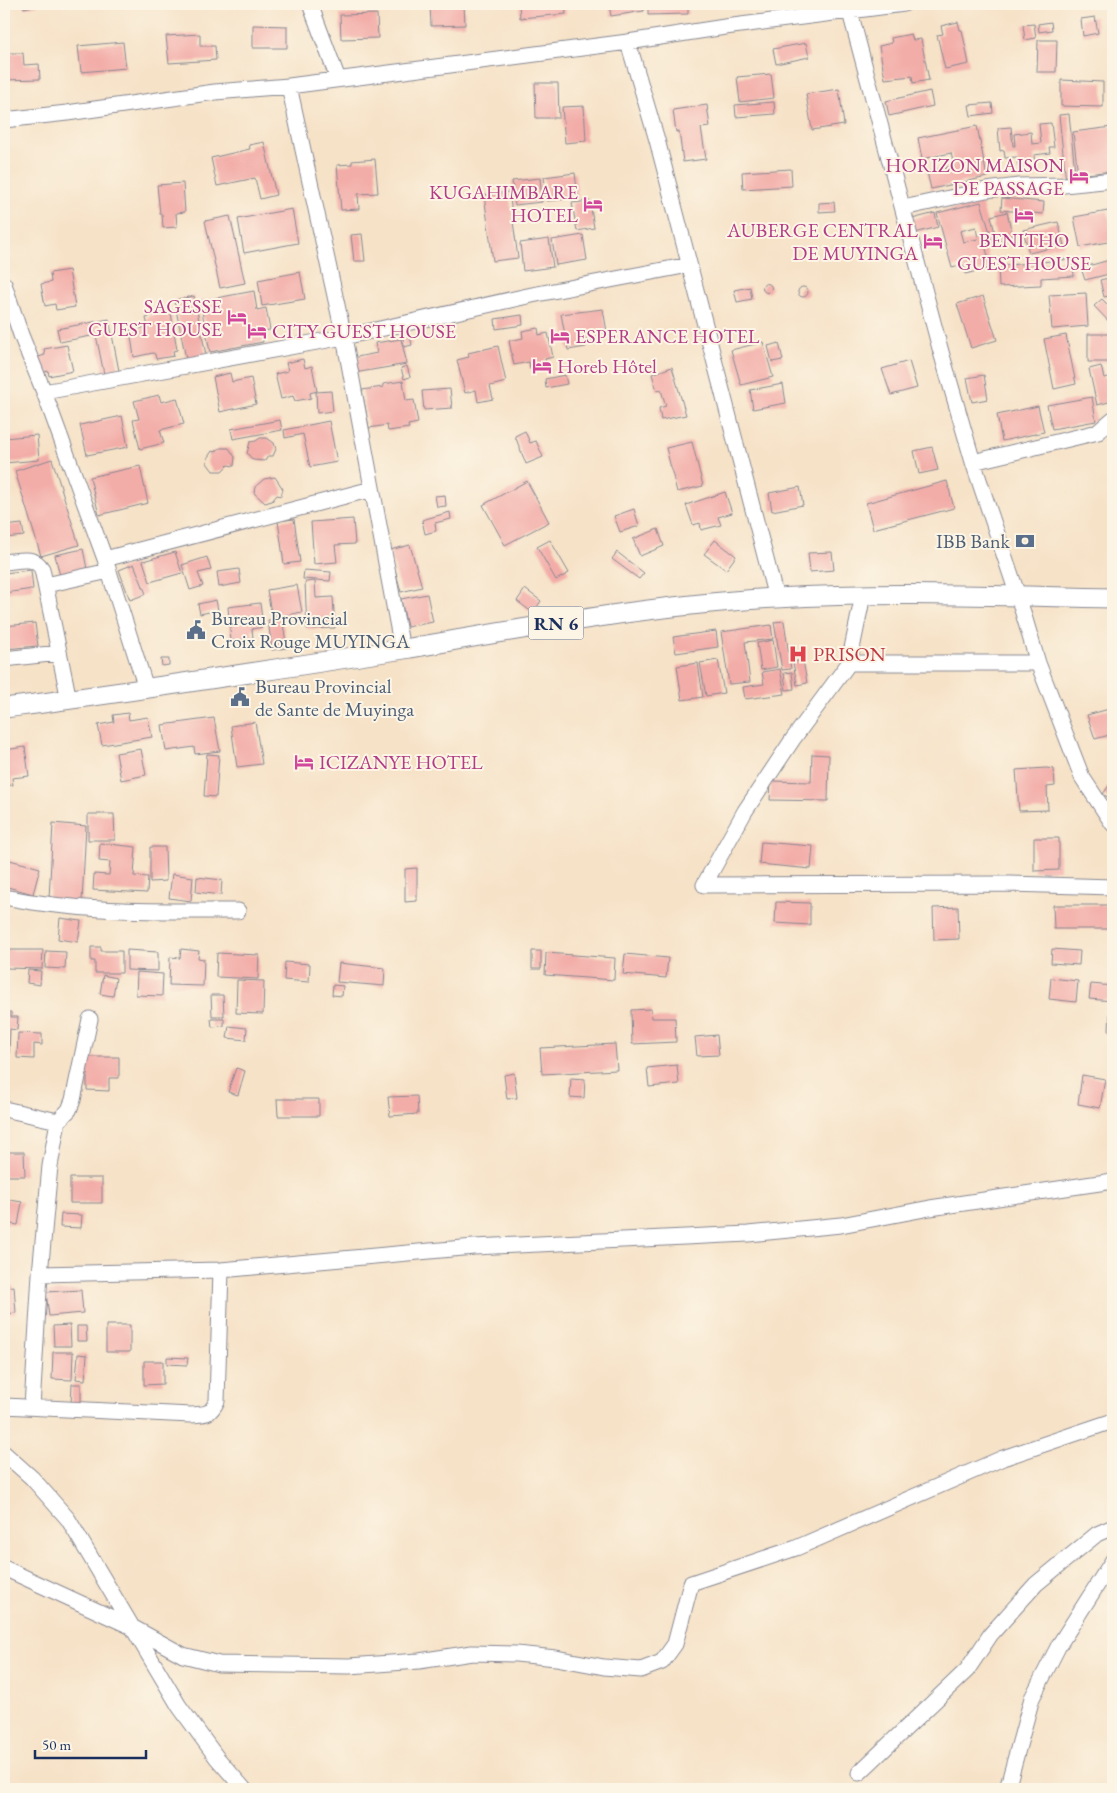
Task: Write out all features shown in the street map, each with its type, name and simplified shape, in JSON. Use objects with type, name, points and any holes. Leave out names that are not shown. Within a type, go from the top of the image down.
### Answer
[{"type":"main road","name":"RN 6","points":[[4,708],[69,700],[620,614],[776,598],[906,593],[1113,598]]},
{"type":"street","points":[[310,4],[338,79]]},
{"type":"street","points":[[4,120],[215,92],[289,86],[904,4]]},
{"type":"street","points":[[850,12],[940,352],[973,462],[1018,596],[1038,663],[1082,777],[1113,824]]},
{"type":"street","points":[[628,42],[657,140],[776,598]]},
{"type":"street","points":[[289,86],[344,337],[402,649]]},
{"type":"street","points":[[903,208],[986,190],[1113,180]]},
{"type":"street","points":[[44,392],[344,337],[532,295],[689,265]]},
{"type":"street","points":[[4,284],[21,335],[44,392],[107,565],[146,688]]},
{"type":"street","points":[[973,462],[1098,432],[1113,419]]},
{"type":"street","points":[[46,584],[372,489]]},
{"type":"street","points":[[4,562],[32,559],[38,562],[42,569],[69,700]]},
{"type":"street","points":[[863,595],[849,663],[793,739],[746,811],[704,885],[1010,884],[1113,887]]},
{"type":"street","points":[[4,659],[60,653]]},
{"type":"street","points":[[849,663],[1038,663]]},
{"type":"street","points":[[4,896],[40,904],[105,910],[238,912]]},
{"type":"street","points":[[32,1407],[45,1202],[58,1121],[69,1110],[73,1100],[90,1019]]},
{"type":"street","points":[[4,1109],[58,1121]]},
{"type":"street","points":[[40,1274],[220,1270],[474,1247],[757,1233],[841,1224],[930,1208],[1113,1181]]},
{"type":"street","points":[[4,1406],[191,1415],[205,1414],[213,1410],[217,1401],[220,1270]]},
{"type":"street","points":[[4,1568],[132,1626],[183,1655],[219,1664],[349,1666],[419,1661],[472,1653],[516,1654],[556,1658],[604,1667],[641,1670],[662,1662],[675,1644],[691,1583],[796,1548],[1003,1458],[1113,1421]]},
{"type":"street","points":[[4,1453],[32,1478],[68,1518],[179,1706],[217,1758],[244,1789]]},
{"type":"street","points":[[859,1772],[967,1670],[991,1634],[1036,1584],[1097,1534],[1113,1527]]},
{"type":"street","points":[[1007,1789],[1032,1698],[1059,1644],[1113,1560]]},
{"type":"building","points":[[23,4],[39,4],[39,5],[24,8]]},
{"type":"building","points":[[430,4],[464,4],[465,25],[431,26]]},
{"type":"building","points":[[519,4],[565,4],[566,14],[520,18]]},
{"type":"building","points":[[609,4],[643,4],[644,11],[611,16]]},
{"type":"building","points":[[648,4],[688,4],[688,14],[648,15]]},
{"type":"building","points":[[377,14],[378,38],[341,39],[340,15]]},
{"type":"building","points":[[1095,17],[1098,33],[1083,36],[1081,19]]},
{"type":"building","points":[[958,22],[960,30],[962,30],[969,64],[945,69],[937,35],[943,34],[941,26]]},
{"type":"building","points":[[1051,22],[1052,30],[1039,32],[1038,24]]},
{"type":"building","points":[[1034,24],[1036,38],[1025,40],[1023,25]]},
{"type":"building","points":[[253,25],[287,26],[287,48],[253,48]]},
{"type":"building","points":[[200,34],[200,46],[215,46],[216,60],[169,63],[166,36]]},
{"type":"building","points":[[911,34],[913,40],[921,39],[929,80],[913,83],[912,76],[885,79],[879,46],[892,43],[891,38]]},
{"type":"building","points":[[1038,40],[1057,40],[1056,72],[1037,72]]},
{"type":"building","points":[[123,42],[126,68],[81,72],[78,46]]},
{"type":"building","points":[[806,43],[809,57],[776,64],[773,49]]},
{"type":"building","points":[[4,53],[23,53],[24,65],[39,64],[40,79],[4,80]]},
{"type":"building","points":[[771,74],[774,98],[740,102],[737,77]]},
{"type":"building","points":[[1061,80],[1103,82],[1103,107],[1061,106]]},
{"type":"building","points":[[535,83],[558,83],[559,118],[536,118]]},
{"type":"building","points":[[839,89],[844,125],[812,130],[806,94]]},
{"type":"building","points":[[930,91],[933,106],[889,116],[886,101]]},
{"type":"building","points":[[774,102],[775,114],[736,117],[735,105]]},
{"type":"building","points":[[992,103],[993,113],[971,116],[969,105]]},
{"type":"building","points":[[707,105],[710,127],[701,128],[706,159],[683,162],[679,131],[676,132],[673,110]]},
{"type":"building","points":[[584,106],[586,141],[565,143],[562,107]]},
{"type":"building","points":[[1069,114],[1076,181],[1066,182],[1059,115]]},
{"type":"building","points":[[1051,123],[1054,147],[1049,147],[1050,153],[1034,155],[1035,164],[1018,166],[1017,157],[1005,158],[1004,150],[1000,151],[998,128],[1011,127],[1013,146],[1015,146],[1014,134],[1031,132],[1032,144],[1041,143],[1039,124]]},
{"type":"building","points":[[977,126],[987,177],[931,189],[927,172],[954,166],[951,153],[922,159],[918,138]]},
{"type":"building","points":[[1112,127],[1113,171],[1078,175],[1073,132]]},
{"type":"building","points":[[264,142],[276,195],[260,199],[255,178],[217,186],[211,158],[250,149],[249,145]]},
{"type":"building","points":[[375,159],[378,193],[358,194],[359,209],[341,210],[337,165],[352,164],[352,161]]},
{"type":"building","points":[[791,169],[792,186],[743,189],[742,172]]},
{"type":"building","points":[[575,173],[578,198],[547,201],[544,177]]},
{"type":"building","points":[[540,178],[542,202],[515,205],[512,181]]},
{"type":"building","points":[[183,183],[185,212],[176,213],[177,227],[163,228],[157,185]]},
{"type":"building","points":[[509,192],[518,258],[493,261],[484,195]]},
{"type":"building","points":[[1002,198],[1044,202],[1043,214],[1001,210]]},
{"type":"building","points":[[590,201],[594,228],[577,231],[572,203]]},
{"type":"building","points":[[834,202],[835,211],[819,212],[819,203]]},
{"type":"building","points":[[981,202],[993,243],[985,245],[991,268],[965,274],[963,265],[952,268],[937,213]],"holes":[[[976,227],[978,239],[963,242],[960,231]]]},
{"type":"building","points":[[292,209],[298,243],[244,253],[238,219]]},
{"type":"building","points":[[1108,211],[1113,241],[1080,247],[1074,217]]},
{"type":"building","points":[[1007,212],[1013,238],[997,242],[991,216]]},
{"type":"building","points":[[935,213],[938,227],[915,233],[912,219]]},
{"type":"building","points":[[230,216],[245,283],[220,288],[205,221]]},
{"type":"building","points":[[1058,222],[1064,245],[1029,253],[1023,230]]},
{"type":"building","points":[[362,234],[365,261],[354,261],[351,235]]},
{"type":"building","points":[[583,235],[587,260],[556,265],[552,240]]},
{"type":"building","points":[[549,239],[553,267],[523,271],[520,243]]},
{"type":"building","points":[[1073,259],[1074,276],[1041,278],[1041,285],[999,287],[998,266]]},
{"type":"building","points":[[1113,259],[1113,273],[1085,280],[1081,268]]},
{"type":"building","points":[[69,270],[75,307],[56,310],[55,304],[45,306],[41,284],[51,282],[50,273]]},
{"type":"building","points":[[300,272],[305,299],[262,306],[258,280]]},
{"type":"building","points":[[1113,277],[1113,295],[1104,297],[1100,280]]},
{"type":"building","points":[[767,283],[772,288],[767,293],[762,288]]},
{"type":"building","points":[[750,287],[752,299],[737,302],[734,290]]},
{"type":"building","points":[[801,287],[805,287],[808,292],[807,296],[801,297],[798,294],[798,290]]},
{"type":"building","points":[[254,291],[257,310],[266,308],[270,330],[261,331],[263,342],[210,352],[200,301]]},
{"type":"building","points":[[1086,293],[1088,326],[1052,329],[1049,295]]},
{"type":"building","points":[[194,296],[206,355],[186,359],[174,300]]},
{"type":"building","points":[[983,296],[997,340],[971,348],[957,304]]},
{"type":"building","points":[[1102,299],[1113,310],[1113,326],[1094,306]]},
{"type":"building","points":[[603,309],[607,332],[599,333],[600,338],[584,340],[586,347],[568,350],[561,314]]},
{"type":"building","points":[[171,313],[177,350],[173,351],[174,356],[156,359],[153,353],[134,357],[130,330],[148,327],[146,318],[149,316]]},
{"type":"building","points":[[522,315],[523,325],[496,329],[495,319]]},
{"type":"building","points":[[109,319],[119,371],[104,374],[96,335],[60,342],[57,329]]},
{"type":"building","points":[[538,328],[539,335],[548,333],[553,357],[545,359],[546,366],[530,369],[529,362],[514,365],[509,341],[523,338],[522,331]]},
{"type":"building","points":[[1088,334],[1113,334],[1113,362],[1088,362]]},
{"type":"building","points":[[1066,335],[1076,384],[1054,389],[1044,339]]},
{"type":"building","points":[[410,336],[412,345],[404,347],[403,338]]},
{"type":"building","points":[[401,339],[407,364],[354,373],[352,358],[377,353],[375,343]]},
{"type":"building","points":[[763,342],[773,377],[741,385],[731,350]]},
{"type":"building","points":[[779,343],[783,360],[772,362],[768,346]]},
{"type":"building","points":[[67,345],[73,371],[49,376],[48,371],[42,373],[38,357],[45,355],[44,349]]},
{"type":"building","points":[[498,346],[506,382],[490,386],[493,399],[478,402],[476,390],[465,393],[457,360],[469,357],[468,353]]},
{"type":"building","points":[[303,359],[305,368],[312,366],[317,391],[310,393],[311,398],[295,401],[293,396],[281,399],[275,374],[288,371],[286,363]]},
{"type":"building","points":[[909,361],[917,388],[891,395],[882,369]]},
{"type":"building","points":[[407,366],[410,377],[404,379],[401,368]]},
{"type":"building","points":[[1101,366],[1104,378],[1113,376],[1113,401],[1097,405],[1089,369]]},
{"type":"building","points":[[672,367],[686,415],[661,420],[659,408],[666,406],[661,390],[657,391],[652,374]]},
{"type":"building","points":[[230,373],[232,382],[251,378],[256,404],[220,412],[213,377]]},
{"type":"building","points":[[565,375],[567,384],[546,388],[545,379]]},
{"type":"building","points":[[984,375],[988,399],[972,402],[967,378]]},
{"type":"building","points":[[403,381],[406,401],[414,400],[418,423],[408,425],[409,428],[388,431],[387,425],[369,428],[362,390],[383,387],[383,384]]},
{"type":"building","points":[[783,384],[786,403],[753,409],[750,390]]},
{"type":"building","points":[[450,389],[452,408],[424,410],[422,391]]},
{"type":"building","points":[[331,391],[333,411],[317,413],[316,392]]},
{"type":"building","points":[[159,395],[161,402],[177,398],[184,424],[160,430],[164,443],[140,449],[133,420],[139,419],[134,401]]},
{"type":"building","points":[[1092,397],[1096,421],[1052,429],[1047,405]]},
{"type":"building","points":[[1038,406],[1044,432],[1002,441],[997,415]]},
{"type":"building","points":[[122,416],[128,447],[87,455],[80,425]]},
{"type":"building","points":[[280,420],[282,430],[233,439],[231,429]]},
{"type":"building","points":[[329,421],[337,462],[310,467],[303,434],[285,438],[284,430]]},
{"type":"building","points":[[525,431],[530,443],[536,441],[543,457],[526,464],[515,436]]},
{"type":"building","points":[[37,435],[39,460],[4,463],[4,438]]},
{"type":"building","points":[[260,438],[267,438],[274,443],[276,449],[273,456],[268,456],[265,461],[253,460],[247,453],[250,442]]},
{"type":"building","points":[[692,442],[703,486],[677,492],[666,448]]},
{"type":"building","points":[[932,447],[938,470],[919,474],[914,451]]},
{"type":"building","points":[[220,448],[229,448],[235,457],[234,466],[228,465],[222,471],[213,471],[207,463],[208,457],[212,451],[215,452]]},
{"type":"building","points":[[52,459],[79,545],[41,556],[15,471]]},
{"type":"building","points":[[140,466],[148,503],[99,515],[90,477]]},
{"type":"building","points":[[275,477],[283,489],[281,496],[277,495],[272,501],[265,503],[254,493],[255,487],[264,479]]},
{"type":"building","points":[[527,481],[549,522],[505,545],[483,505]]},
{"type":"building","points":[[947,481],[954,508],[873,529],[866,503]]},
{"type":"building","points":[[800,487],[803,505],[772,511],[769,493]]},
{"type":"building","points":[[725,492],[732,513],[718,517],[721,525],[701,530],[700,523],[693,525],[686,505]]},
{"type":"building","points":[[445,495],[446,506],[437,507],[435,496]]},
{"type":"building","points":[[634,509],[639,526],[620,532],[614,516]]},
{"type":"building","points":[[450,512],[451,519],[435,523],[436,531],[425,534],[422,520]]},
{"type":"building","points":[[294,519],[300,562],[284,564],[278,521]]},
{"type":"building","points":[[353,519],[355,544],[335,545],[337,562],[314,564],[311,522]]},
{"type":"building","points":[[22,524],[24,536],[4,538],[4,526]]},
{"type":"building","points":[[658,529],[664,546],[640,556],[633,539]]},
{"type":"building","points":[[550,540],[569,573],[556,580],[537,547]]},
{"type":"building","points":[[715,540],[736,556],[726,570],[704,554]]},
{"type":"building","points":[[410,545],[422,587],[401,592],[390,550]]},
{"type":"building","points":[[83,549],[87,569],[60,576],[55,555]]},
{"type":"building","points":[[175,552],[182,573],[150,582],[143,561]]},
{"type":"building","points":[[617,552],[644,573],[639,579],[612,559]]},
{"type":"building","points":[[832,552],[834,570],[810,572],[808,553]]},
{"type":"building","points":[[207,557],[211,570],[198,573],[203,586],[190,590],[182,565]]},
{"type":"building","points":[[134,564],[146,594],[130,600],[119,570]]},
{"type":"building","points":[[239,569],[241,583],[219,587],[217,572]]},
{"type":"building","points":[[31,570],[33,589],[4,593],[4,573]]},
{"type":"building","points":[[304,570],[331,572],[330,581],[303,579]]},
{"type":"building","points":[[315,581],[316,598],[333,597],[335,628],[307,629],[305,582]]},
{"type":"building","points":[[297,585],[302,612],[272,618],[267,590]]},
{"type":"building","points":[[525,589],[541,601],[533,613],[517,601]]},
{"type":"building","points":[[427,594],[433,622],[407,627],[401,599]]},
{"type":"building","points":[[216,600],[218,610],[200,614],[198,604]]},
{"type":"building","points":[[260,603],[263,627],[252,629],[253,638],[231,641],[228,607]]},
{"type":"building","points":[[282,618],[287,648],[272,650],[268,620]]},
{"type":"building","points":[[784,621],[791,669],[782,670],[774,622]]},
{"type":"building","points":[[35,623],[38,646],[4,649],[4,626]]},
{"type":"building","points":[[771,625],[773,639],[745,642],[750,682],[729,684],[721,632]]},
{"type":"building","points":[[716,631],[718,647],[676,653],[673,637]]},
{"type":"building","points":[[773,640],[777,667],[761,670],[757,643]]},
{"type":"building","points":[[161,659],[169,659],[169,665],[162,666]]},
{"type":"building","points":[[718,660],[724,693],[706,696],[700,663]]},
{"type":"building","points":[[803,660],[807,683],[797,685],[793,662]]},
{"type":"building","points":[[698,663],[703,697],[682,700],[677,666]]},
{"type":"building","points":[[780,669],[785,694],[745,699],[743,687],[764,684],[762,672]]},
{"type":"building","points":[[792,672],[794,689],[786,690],[784,673]]},
{"type":"building","points":[[1113,708],[1113,734],[1095,739],[1087,715]]},
{"type":"building","points":[[128,713],[129,720],[148,717],[152,737],[102,745],[98,725],[114,722],[113,715]]},
{"type":"building","points":[[214,718],[220,751],[195,754],[194,747],[166,751],[162,725]]},
{"type":"building","points":[[255,722],[262,764],[237,767],[231,726]]},
{"type":"building","points":[[25,747],[29,776],[12,778],[13,785],[4,786],[4,750]]},
{"type":"building","points":[[141,749],[146,775],[121,780],[116,753]]},
{"type":"building","points":[[207,754],[219,755],[216,797],[204,796]]},
{"type":"building","points":[[812,754],[829,755],[828,801],[770,800],[771,781],[811,782]]},
{"type":"building","points":[[1054,769],[1055,786],[1047,787],[1048,810],[1019,811],[1016,770]]},
{"type":"building","points":[[1113,780],[1113,801],[1103,794]]},
{"type":"building","points":[[88,814],[114,814],[115,840],[88,840]]},
{"type":"building","points":[[53,823],[86,826],[82,902],[49,899]]},
{"type":"building","points":[[1034,838],[1059,838],[1059,870],[1034,871]]},
{"type":"building","points":[[761,842],[813,846],[811,869],[759,864]]},
{"type":"building","points":[[100,843],[136,847],[134,876],[148,877],[147,893],[93,890],[94,874],[109,875],[110,862],[99,861]]},
{"type":"building","points":[[150,847],[165,847],[166,881],[150,882]]},
{"type":"building","points":[[6,859],[40,868],[33,894],[4,886]]},
{"type":"building","points":[[417,868],[417,901],[405,902],[405,869]]},
{"type":"building","points":[[172,874],[193,877],[191,901],[169,898]]},
{"type":"building","points":[[197,877],[222,880],[221,895],[196,892]]},
{"type":"building","points":[[776,902],[810,903],[810,925],[775,923]]},
{"type":"building","points":[[1053,905],[1113,905],[1113,929],[1054,929]]},
{"type":"building","points":[[958,907],[959,939],[934,940],[933,908]]},
{"type":"building","points":[[60,918],[81,921],[78,942],[58,939]]},
{"type":"building","points":[[91,947],[101,947],[101,951],[122,951],[122,973],[95,973],[95,961],[91,961]]},
{"type":"building","points":[[181,949],[199,951],[198,958],[204,959],[203,986],[169,985],[170,957],[180,958]]},
{"type":"building","points":[[1052,949],[1080,951],[1079,965],[1051,963]]},
{"type":"building","points":[[6,950],[43,950],[42,969],[6,968]]},
{"type":"building","points":[[127,950],[158,952],[158,971],[127,970]]},
{"type":"building","points":[[46,951],[66,952],[65,969],[45,968]]},
{"type":"building","points":[[532,951],[541,951],[541,969],[532,969]]},
{"type":"building","points":[[217,953],[259,955],[258,979],[216,977]]},
{"type":"building","points":[[546,953],[615,958],[614,980],[545,975]]},
{"type":"building","points":[[625,954],[668,958],[666,978],[623,974]]},
{"type":"building","points":[[285,962],[310,964],[309,982],[284,980]]},
{"type":"building","points":[[339,963],[385,968],[384,986],[337,982]]},
{"type":"building","points":[[28,970],[41,971],[40,985],[27,983]]},
{"type":"building","points":[[137,972],[163,974],[162,996],[136,995]]},
{"type":"building","points":[[103,975],[116,978],[113,996],[100,994]]},
{"type":"building","points":[[1051,978],[1078,981],[1076,1002],[1049,999]]},
{"type":"building","points":[[237,980],[264,981],[263,1014],[236,1013]]},
{"type":"building","points":[[1091,984],[1113,986],[1113,1001],[1089,999]]},
{"type":"building","points":[[333,985],[343,986],[342,996],[332,995]]},
{"type":"building","points":[[211,995],[223,995],[224,1016],[212,1016]]},
{"type":"building","points":[[651,1009],[652,1018],[675,1018],[676,1042],[632,1044],[631,1010]]},
{"type":"building","points":[[1110,1009],[1113,1009],[1113,1031],[1109,1031]]},
{"type":"building","points":[[4,1012],[11,1012],[11,1017],[18,1017],[17,1030],[10,1029],[9,1055],[4,1055]]},
{"type":"building","points":[[211,1019],[224,1019],[224,1026],[212,1027]]},
{"type":"building","points":[[229,1026],[247,1028],[246,1040],[227,1038]]},
{"type":"building","points":[[18,1033],[42,1034],[42,1045],[34,1044],[34,1059],[17,1058]]},
{"type":"building","points":[[717,1035],[719,1055],[697,1056],[695,1037]]},
{"type":"building","points":[[615,1044],[617,1070],[542,1074],[540,1048]]},
{"type":"building","points":[[87,1057],[119,1057],[119,1078],[109,1078],[109,1091],[87,1090]]},
{"type":"building","points":[[4,1061],[9,1061],[8,1097],[4,1097]]},
{"type":"building","points":[[677,1065],[679,1084],[649,1087],[647,1068]]},
{"type":"building","points":[[236,1068],[245,1071],[238,1095],[228,1092]]},
{"type":"building","points":[[514,1073],[517,1098],[507,1099],[504,1075]]},
{"type":"building","points":[[1082,1075],[1105,1079],[1100,1108],[1078,1104]]},
{"type":"building","points":[[571,1078],[585,1079],[584,1098],[570,1097]]},
{"type":"building","points":[[417,1096],[418,1114],[390,1116],[388,1097]]},
{"type":"building","points":[[277,1099],[319,1099],[319,1116],[278,1116]]},
{"type":"building","points":[[4,1152],[24,1152],[25,1176],[4,1176]]},
{"type":"building","points":[[70,1178],[102,1178],[102,1203],[70,1203]]},
{"type":"building","points":[[4,1199],[22,1202],[18,1225],[4,1223]]},
{"type":"building","points":[[61,1214],[82,1215],[81,1228],[60,1227]]},
{"type":"building","points":[[14,1286],[16,1313],[5,1314],[4,1287]]},
{"type":"building","points":[[81,1290],[83,1313],[49,1316],[46,1292]]},
{"type":"building","points":[[70,1325],[71,1346],[54,1346],[53,1326]]},
{"type":"building","points":[[106,1325],[130,1325],[130,1352],[106,1352]]},
{"type":"building","points":[[77,1326],[86,1326],[87,1341],[77,1341]]},
{"type":"building","points":[[53,1352],[73,1352],[72,1380],[52,1379]]},
{"type":"building","points":[[78,1354],[87,1355],[85,1380],[76,1379]]},
{"type":"building","points":[[167,1357],[188,1358],[187,1365],[167,1364]]},
{"type":"building","points":[[144,1361],[163,1361],[163,1384],[144,1385]]},
{"type":"building","points":[[72,1384],[81,1384],[81,1404],[71,1404]]},
{"type":"place","name":"HORIZON MAISON DE PASSAGE","points":[[1079,176]]},
{"type":"place","name":"KUGAHIMBARE HOTEL","points":[[593,204]]},
{"type":"place","name":"BENITHO GUEST HOUSE","points":[[1024,215]]},
{"type":"place","name":"AUBERGE CENTRAL DE MUYINGA","points":[[933,241]]},
{"type":"place","name":"SAGESSE GUEST HOUSE","points":[[237,317]]},
{"type":"place","name":"CITY GUEST HOUSE","points":[[257,331]]},
{"type":"place","name":"ESPERANCE HOTEL","points":[[560,336]]},
{"type":"place","name":"Horeb Hôtel","points":[[542,366]]},
{"type":"place","name":"IBB Bank","points":[[1025,541]]},
{"type":"place","name":"Bureau Provincial Croix Rouge MUYINGA","points":[[196,630]]},
{"type":"place","name":"PRISON","points":[[798,654]]},
{"type":"place","name":"Bureau Provincial de Sante de Muyinga","points":[[240,697]]},
{"type":"place","name":"ICIZANYE HOTEL","points":[[304,762]]}]
